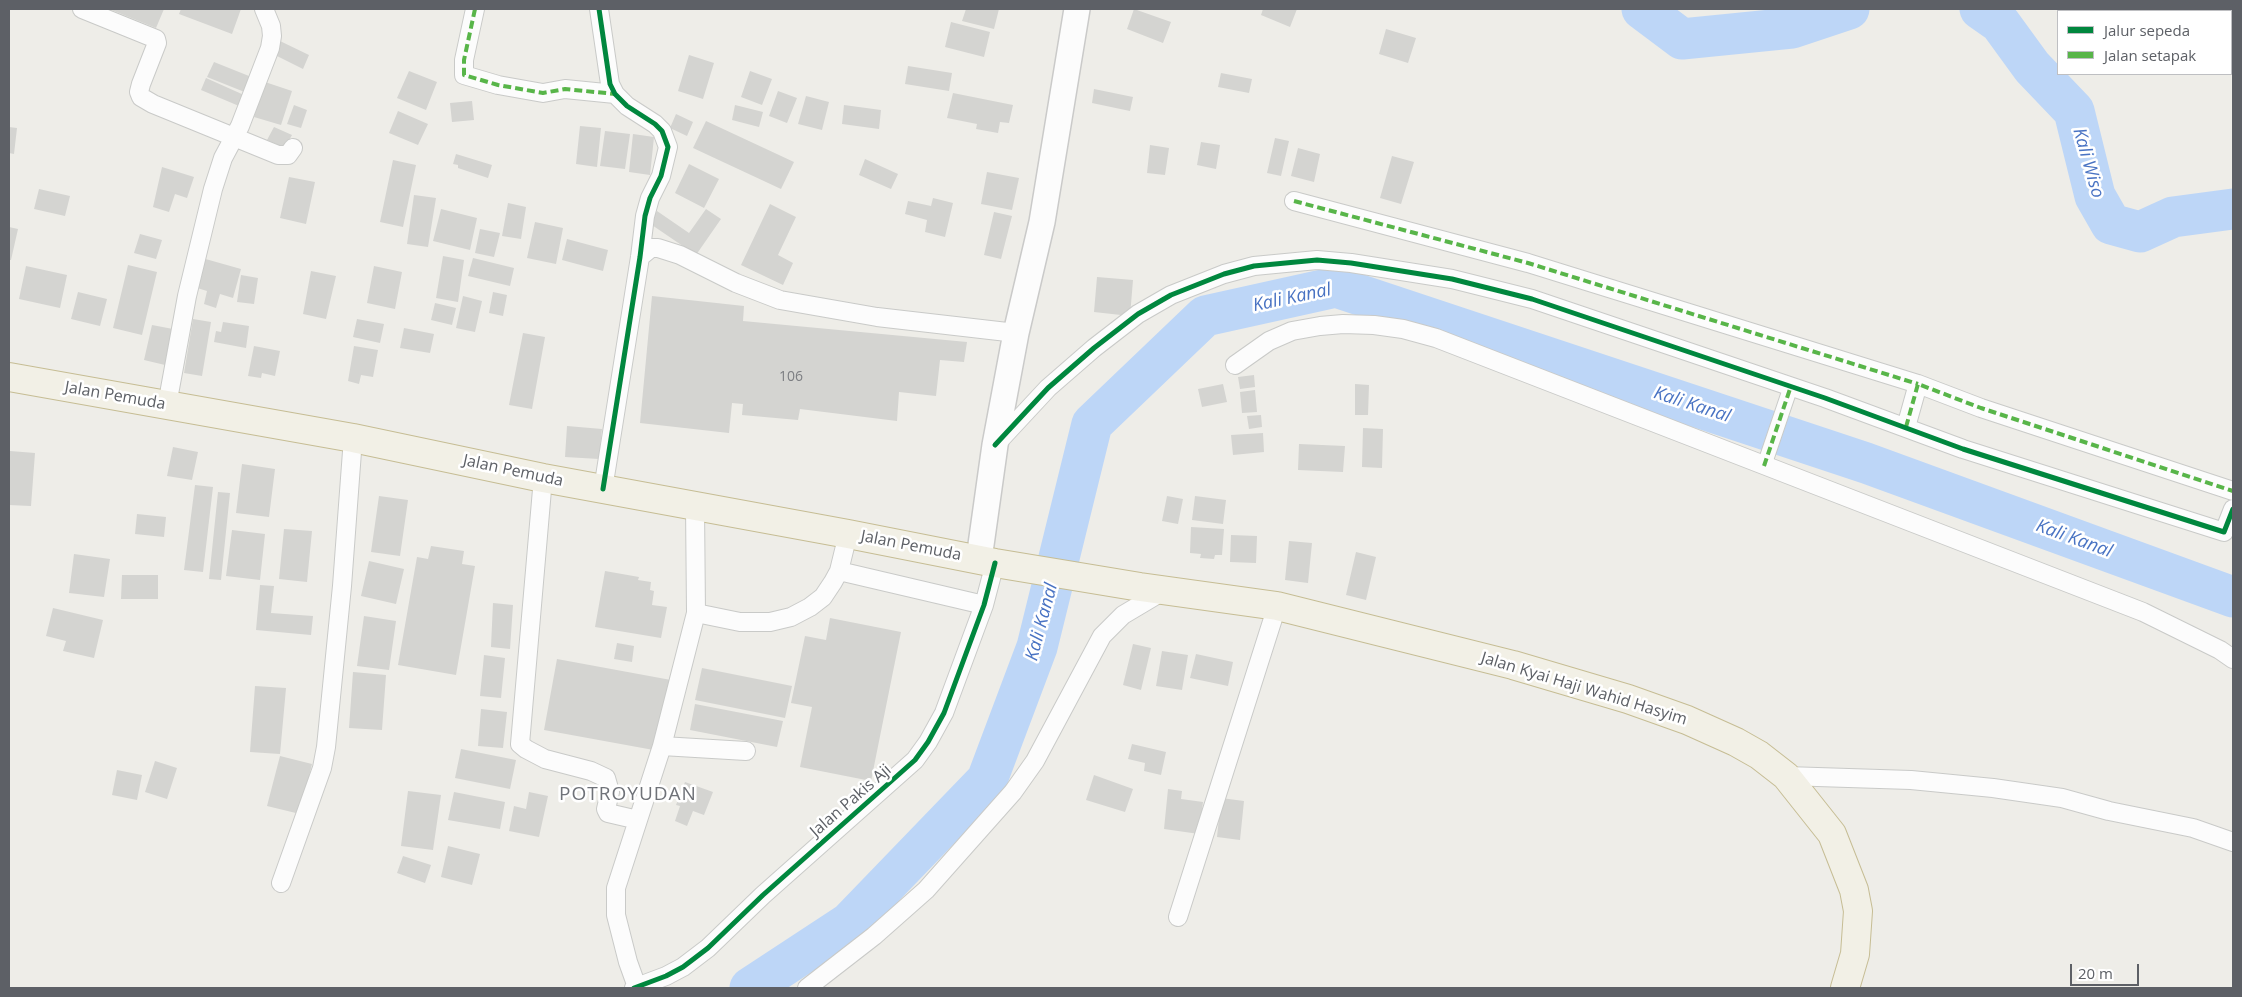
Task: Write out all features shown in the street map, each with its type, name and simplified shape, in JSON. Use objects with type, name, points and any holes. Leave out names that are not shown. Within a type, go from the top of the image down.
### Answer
[{"type":"highway","name":"Jalan Pemuda","points":[[9,377],[352,438],[543,478],[997,563],[1153,588]]},
{"type":"highway","name":"Jalan Kyai Haji Wahid Hasyim","points":[[1153,588],[1277,606],[1513,666],[1628,700],[1687,720],[1736,742],[1759,755],[1786,776],[1832,834],[1854,890],[1858,912],[1855,954],[1845,988]]},
{"type":"main road","points":[[997,563],[995,445],[1016,332],[1042,222],[1077,9]]},
{"type":"street","points":[[82,9],[156,39],[157,43],[140,84],[139,92],[141,97],[153,104],[278,155],[288,155],[293,148]]},
{"type":"street","points":[[167,405],[187,296],[213,188],[223,158],[234,138],[261,75],[270,48],[271,26],[264,9]]},
{"type":"street","points":[[474,9],[464,60],[464,75],[498,85],[543,92],[565,89],[615,94]]},
{"type":"street","points":[[598,9],[608,77],[615,94],[626,106],[655,124],[662,131],[668,147],[661,176],[650,198],[645,216],[603,489]]},
{"type":"street","points":[[1294,201],[1528,263],[1918,384],[1981,408],[2233,491]]},
{"type":"street","points":[[640,257],[651,248],[658,248],[680,255],[736,283],[780,300],[877,317],[1016,332]]},
{"type":"street","points":[[995,445],[1048,388],[1094,348],[1138,314],[1171,296],[1224,274],[1254,266],[1317,260],[1351,263],[1452,279],[1573,312],[1906,427],[1963,449],[2230,524]]},
{"type":"street","points":[[1235,365],[1269,341],[1292,331],[1343,324],[1403,329],[1436,338],[2144,612],[2220,650],[2233,659]]},
{"type":"street","points":[[1906,427],[1918,384]]},
{"type":"street","points":[[1765,465],[1790,387]]},
{"type":"street","points":[[281,883],[322,768],[326,748],[342,586],[352,438]]},
{"type":"street","points":[[543,478],[520,744],[544,759],[591,770],[606,778],[610,792],[606,809],[608,813],[638,820]]},
{"type":"street","points":[[635,988],[616,915],[616,888],[662,746],[696,612],[694,506]]},
{"type":"street","points":[[696,612],[740,622],[770,622],[790,618],[823,597],[838,571],[848,534]]},
{"type":"street","name":"Jalan Pakis Aji","points":[[635,988],[683,967],[708,948],[762,895],[915,760],[928,742],[944,713],[984,605],[997,563]]},
{"type":"street","points":[[838,571],[984,605]]},
{"type":"street","points":[[807,988],[874,936],[926,890],[1013,792],[1035,762],[1102,636],[1153,588]]},
{"type":"street","points":[[1178,917],[1277,606]]},
{"type":"street","points":[[662,746],[746,751]]},
{"type":"street","points":[[1786,776],[1911,780],[1994,788],[2062,798],[2109,811],[2193,828],[2233,842]]},
{"type":"building","points":[[109,9],[164,9],[156,28]]},
{"type":"building","points":[[181,9],[241,9],[232,34],[179,14]]},
{"type":"building","points":[[966,9],[999,9],[994,29],[962,21]]},
{"type":"building","points":[[1134,9],[1171,22],[1163,43],[1127,29]]},
{"type":"building","points":[[1263,9],[1297,9],[1290,27],[1261,15]]},
{"type":"building","points":[[951,22],[990,32],[984,57],[945,47]]},
{"type":"building","points":[[1386,29],[1416,38],[1408,63],[1379,54]]},
{"type":"building","points":[[280,41],[309,55],[303,69],[273,54]]},
{"type":"building","points":[[689,55],[714,63],[703,99],[678,91]]},
{"type":"building","points":[[214,62],[254,78],[247,93],[207,77]]},
{"type":"building","points":[[908,66],[952,73],[949,91],[905,84]]},
{"type":"building","points":[[409,71],[437,82],[426,110],[397,98]]},
{"type":"building","points":[[750,71],[772,79],[762,105],[741,97]]},
{"type":"building","points":[[1221,73],[1252,79],[1249,93],[1218,87]]},
{"type":"building","points":[[206,78],[244,95],[239,106],[201,90]]},
{"type":"building","points":[[265,82],[292,91],[281,125],[254,117]]},
{"type":"building","points":[[1094,89],[1133,97],[1130,111],[1092,103]]},
{"type":"building","points":[[778,91],[797,98],[787,123],[769,116]]},
{"type":"building","points":[[953,93],[1013,105],[1009,123],[1000,122],[998,133],[976,129],[977,124],[947,118]]},
{"type":"building","points":[[806,96],[829,102],[822,130],[798,124]]},
{"type":"building","points":[[472,101],[474,120],[452,122],[450,103]]},
{"type":"building","points":[[294,105],[307,110],[301,128],[287,124]]},
{"type":"building","points":[[735,105],[763,112],[759,127],[732,120]]},
{"type":"building","points":[[844,105],[881,110],[879,129],[842,124]]},
{"type":"building","points":[[398,111],[428,124],[418,145],[389,133]]},
{"type":"building","points":[[676,114],[693,122],[687,136],[670,128]]},
{"type":"building","points":[[706,121],[794,162],[781,189],[693,148]]},
{"type":"building","points":[[580,126],[601,128],[597,167],[576,164]]},
{"type":"building","points":[[9,127],[17,128],[14,154],[9,153]]},
{"type":"building","points":[[274,127],[292,135],[285,148],[267,140]]},
{"type":"building","points":[[605,131],[630,134],[625,169],[600,166]]},
{"type":"building","points":[[633,134],[654,137],[650,175],[629,172]]},
{"type":"building","points":[[1275,138],[1289,141],[1281,176],[1267,173]]},
{"type":"building","points":[[1201,142],[1220,145],[1216,169],[1197,165]]},
{"type":"building","points":[[1150,145],[1169,148],[1165,175],[1147,173]]},
{"type":"building","points":[[1298,148],[1320,154],[1314,182],[1291,176]]},
{"type":"building","points":[[456,154],[492,165],[488,178],[458,168],[458,165],[453,164]]},
{"type":"building","points":[[1392,156],[1414,162],[1401,204],[1380,198]]},
{"type":"building","points":[[865,159],[898,174],[891,189],[859,175]]},
{"type":"building","points":[[393,160],[416,165],[403,227],[380,222]]},
{"type":"building","points":[[689,164],[719,179],[704,208],[675,193]]},
{"type":"building","points":[[162,167],[194,177],[187,198],[175,194],[169,212],[153,207]]},
{"type":"building","points":[[987,172],[1019,178],[1012,210],[981,204]]},
{"type":"building","points":[[289,177],[315,182],[306,224],[280,218]]},
{"type":"building","points":[[39,189],[70,196],[65,216],[34,209]]},
{"type":"building","points":[[414,195],[436,198],[428,247],[407,244]]},
{"type":"building","points":[[933,198],[953,203],[945,237],[925,232],[927,220],[905,214],[908,201],[931,206]]},
{"type":"building","points":[[508,203],[526,207],[521,239],[502,236]]},
{"type":"building","points":[[770,204],[796,217],[778,255],[793,263],[783,285],[741,265]]},
{"type":"building","points":[[441,209],[477,218],[470,250],[433,241]]},
{"type":"building","points":[[706,209],[721,219],[696,255],[649,223],[657,211],[689,233]]},
{"type":"building","points":[[994,212],[1012,216],[1001,259],[984,255]]},
{"type":"building","points":[[535,222],[563,228],[556,264],[527,258]]},
{"type":"building","points":[[9,227],[18,229],[11,260],[9,260]]},
{"type":"building","points":[[480,229],[500,233],[494,257],[475,253]]},
{"type":"building","points":[[140,234],[162,240],[156,259],[134,253]]},
{"type":"building","points":[[567,239],[608,250],[603,271],[562,260]]},
{"type":"building","points":[[443,256],[464,260],[458,302],[436,298]]},
{"type":"building","points":[[202,258],[241,269],[233,298],[220,294],[216,308],[204,304],[207,291],[194,287]]},
{"type":"building","points":[[473,258],[514,268],[510,286],[468,276]]},
{"type":"building","points":[[128,265],[157,272],[142,335],[113,328]]},
{"type":"building","points":[[26,266],[67,275],[60,308],[19,299]]},
{"type":"building","points":[[374,266],[402,272],[395,309],[367,303]]},
{"type":"building","points":[[311,271],[336,276],[326,319],[303,314]]},
{"type":"building","points":[[241,275],[258,278],[254,304],[237,302]]},
{"type":"building","points":[[1097,277],[1133,280],[1130,316],[1094,312]]},
{"type":"building","points":[[78,292],[107,299],[100,326],[71,319]]},
{"type":"building","points":[[493,292],[507,295],[503,316],[489,313]]},
{"type":"building","points":[[463,296],[482,301],[475,332],[456,328]]},
{"type":"building","points":[[652,296],[744,306],[743,321],[967,342],[964,362],[940,360],[936,396],[899,392],[897,421],[800,409],[798,420],[742,415],[743,404],[732,403],[729,433],[640,423]]},
{"type":"building","points":[[435,303],[456,308],[452,325],[431,320]]},
{"type":"building","points":[[193,319],[211,322],[202,376],[184,373]]},
{"type":"building","points":[[357,319],[384,324],[380,343],[353,337]]},
{"type":"building","points":[[223,322],[249,326],[246,348],[214,342],[216,331],[221,332]]},
{"type":"building","points":[[152,325],[173,329],[165,365],[144,360]]},
{"type":"building","points":[[404,328],[434,334],[430,353],[400,348]]},
{"type":"building","points":[[523,333],[545,337],[532,409],[509,405]]},
{"type":"building","points":[[254,346],[280,351],[275,376],[262,373],[261,378],[248,376]]},
{"type":"building","points":[[354,346],[378,350],[373,377],[361,375],[359,384],[348,381]]},
{"type":"building","points":[[1254,375],[1255,387],[1240,389],[1238,377]]},
{"type":"building","points":[[1223,384],[1227,402],[1202,407],[1198,389]]},
{"type":"building","points":[[1355,384],[1369,385],[1368,415],[1355,415]]},
{"type":"building","points":[[1255,390],[1257,412],[1242,413],[1240,392]]},
{"type":"building","points":[[1261,415],[1262,427],[1249,429],[1247,416]]},
{"type":"building","points":[[567,426],[602,429],[599,459],[565,457]]},
{"type":"building","points":[[1363,428],[1383,429],[1382,468],[1362,467]]},
{"type":"building","points":[[1263,433],[1264,452],[1233,455],[1231,435]]},
{"type":"building","points":[[1299,444],[1345,446],[1343,472],[1298,470]]},
{"type":"building","points":[[173,447],[198,452],[192,480],[167,476]]},
{"type":"building","points":[[10,451],[35,453],[31,506],[9,505]]},
{"type":"building","points":[[242,464],[275,469],[269,517],[236,513]]},
{"type":"building","points":[[195,485],[213,487],[203,572],[184,570]]},
{"type":"building","points":[[218,492],[230,493],[221,580],[209,579]]},
{"type":"building","points":[[379,496],[408,500],[400,556],[371,552]]},
{"type":"building","points":[[1167,496],[1183,499],[1178,524],[1162,521]]},
{"type":"building","points":[[1195,496],[1226,500],[1223,524],[1192,520]]},
{"type":"building","points":[[137,514],[166,517],[164,537],[135,534]]},
{"type":"building","points":[[1191,527],[1224,529],[1222,555],[1215,555],[1214,559],[1200,558],[1201,554],[1190,553]]},
{"type":"building","points":[[284,529],[312,531],[307,582],[279,579]]},
{"type":"building","points":[[232,530],[265,534],[260,580],[226,576]]},
{"type":"building","points":[[1231,535],[1257,536],[1256,563],[1230,562]]},
{"type":"building","points":[[1289,541],[1312,543],[1308,583],[1285,580]]},
{"type":"building","points":[[431,546],[464,551],[462,564],[475,566],[456,675],[398,665],[417,557],[428,559]]},
{"type":"building","points":[[1356,552],[1376,557],[1366,600],[1346,595]]},
{"type":"building","points":[[74,554],[110,559],[104,597],[69,593]]},
{"type":"building","points":[[369,561],[404,569],[396,604],[361,596]]},
{"type":"building","points":[[605,571],[639,577],[638,580],[651,582],[650,590],[654,591],[652,605],[667,607],[661,638],[595,627]]},
{"type":"building","points":[[122,575],[158,575],[158,599],[121,599]]},
{"type":"building","points":[[260,585],[274,586],[271,613],[313,616],[311,635],[256,630]]},
{"type":"building","points":[[493,603],[513,605],[510,649],[491,647]]},
{"type":"building","points":[[53,608],[103,620],[94,658],[63,651],[66,641],[46,636]]},
{"type":"building","points":[[364,616],[396,621],[389,670],[357,666]]},
{"type":"building","points":[[830,618],[901,632],[871,781],[800,767],[812,707],[791,703],[805,636],[826,640]]},
{"type":"building","points":[[617,643],[634,646],[632,662],[614,659]]},
{"type":"building","points":[[1133,644],[1151,648],[1141,690],[1123,685]]},
{"type":"building","points":[[1162,651],[1188,655],[1182,690],[1156,686]]},
{"type":"building","points":[[1196,654],[1233,662],[1228,686],[1190,678]]},
{"type":"building","points":[[484,655],[505,658],[501,698],[480,696]]},
{"type":"building","points":[[557,659],[671,680],[659,751],[544,730]]},
{"type":"building","points":[[702,668],[792,686],[785,718],[695,700]]},
{"type":"building","points":[[353,672],[386,675],[382,730],[349,728]]},
{"type":"building","points":[[255,686],[286,688],[280,754],[250,752]]},
{"type":"building","points":[[695,704],[783,721],[777,747],[690,730]]},
{"type":"building","points":[[481,709],[507,712],[503,748],[478,746]]},
{"type":"building","points":[[1132,744],[1166,752],[1161,775],[1144,771],[1145,763],[1128,759]]},
{"type":"building","points":[[461,749],[516,760],[510,789],[455,778]]},
{"type":"building","points":[[280,756],[312,764],[300,814],[267,806]]},
{"type":"building","points":[[155,761],[177,768],[167,799],[145,792]]},
{"type":"building","points":[[117,770],[142,775],[137,800],[112,795]]},
{"type":"building","points":[[1094,775],[1133,789],[1125,812],[1086,800]]},
{"type":"building","points":[[685,782],[713,792],[704,815],[693,811],[687,826],[675,821],[680,806],[676,805]]},
{"type":"building","points":[[1168,789],[1182,791],[1181,799],[1203,802],[1199,834],[1164,829]]},
{"type":"building","points":[[408,791],[441,795],[433,850],[401,846]]},
{"type":"building","points":[[454,792],[505,802],[500,829],[448,820]]},
{"type":"building","points":[[529,792],[548,796],[539,837],[509,831],[514,806],[526,809]]},
{"type":"building","points":[[1221,798],[1244,801],[1240,840],[1217,837]]},
{"type":"building","points":[[448,846],[480,854],[472,885],[441,877]]},
{"type":"building","points":[[403,856],[431,865],[425,883],[397,873]]},
{"type":"waterway","name":"Kali Wiso","points":[[1642,9],[1682,39],[1792,28],[1849,9]]},
{"type":"waterway","name":"Kali Wiso","points":[[1980,9],[2000,23],[2032,67],[2074,111],[2095,196],[2111,224],[2140,232],[2173,217],[2233,209]]},
{"type":"waterway","name":"Kali Kanal","points":[[750,988],[849,923],[987,780],[1037,647],[1092,424],[1205,316],[1336,287],[1866,463],[2233,597]]},
{"type":"marked path","points":[[475,9],[464,60],[464,75],[498,85],[543,93],[565,89],[615,94]]},
{"type":"marked path","points":[[1294,201],[1528,263],[1918,384]]},
{"type":"marked path","points":[[1906,427],[1918,384],[1981,408],[2233,491]]},
{"type":"marked path","points":[[1764,466],[1791,386]]},
{"type":"cycle path","points":[[599,9],[610,84],[615,94],[627,106],[655,124],[662,131],[668,147],[661,176],[650,198],[645,216],[603,489]]},
{"type":"cycle path","points":[[995,445],[1048,388],[1094,348],[1138,314],[1171,295],[1224,274],[1254,266],[1317,260],[1351,263],[1452,279],[1532,299],[1825,398],[1963,449],[2224,532],[2233,509]]},
{"type":"cycle path","points":[[634,988],[666,976],[683,967],[708,948],[763,895],[915,760],[928,742],[944,713],[984,605],[995,563]]},
{"type":"district","name":"POTROYUDAN","points":[[628,795]]}]
